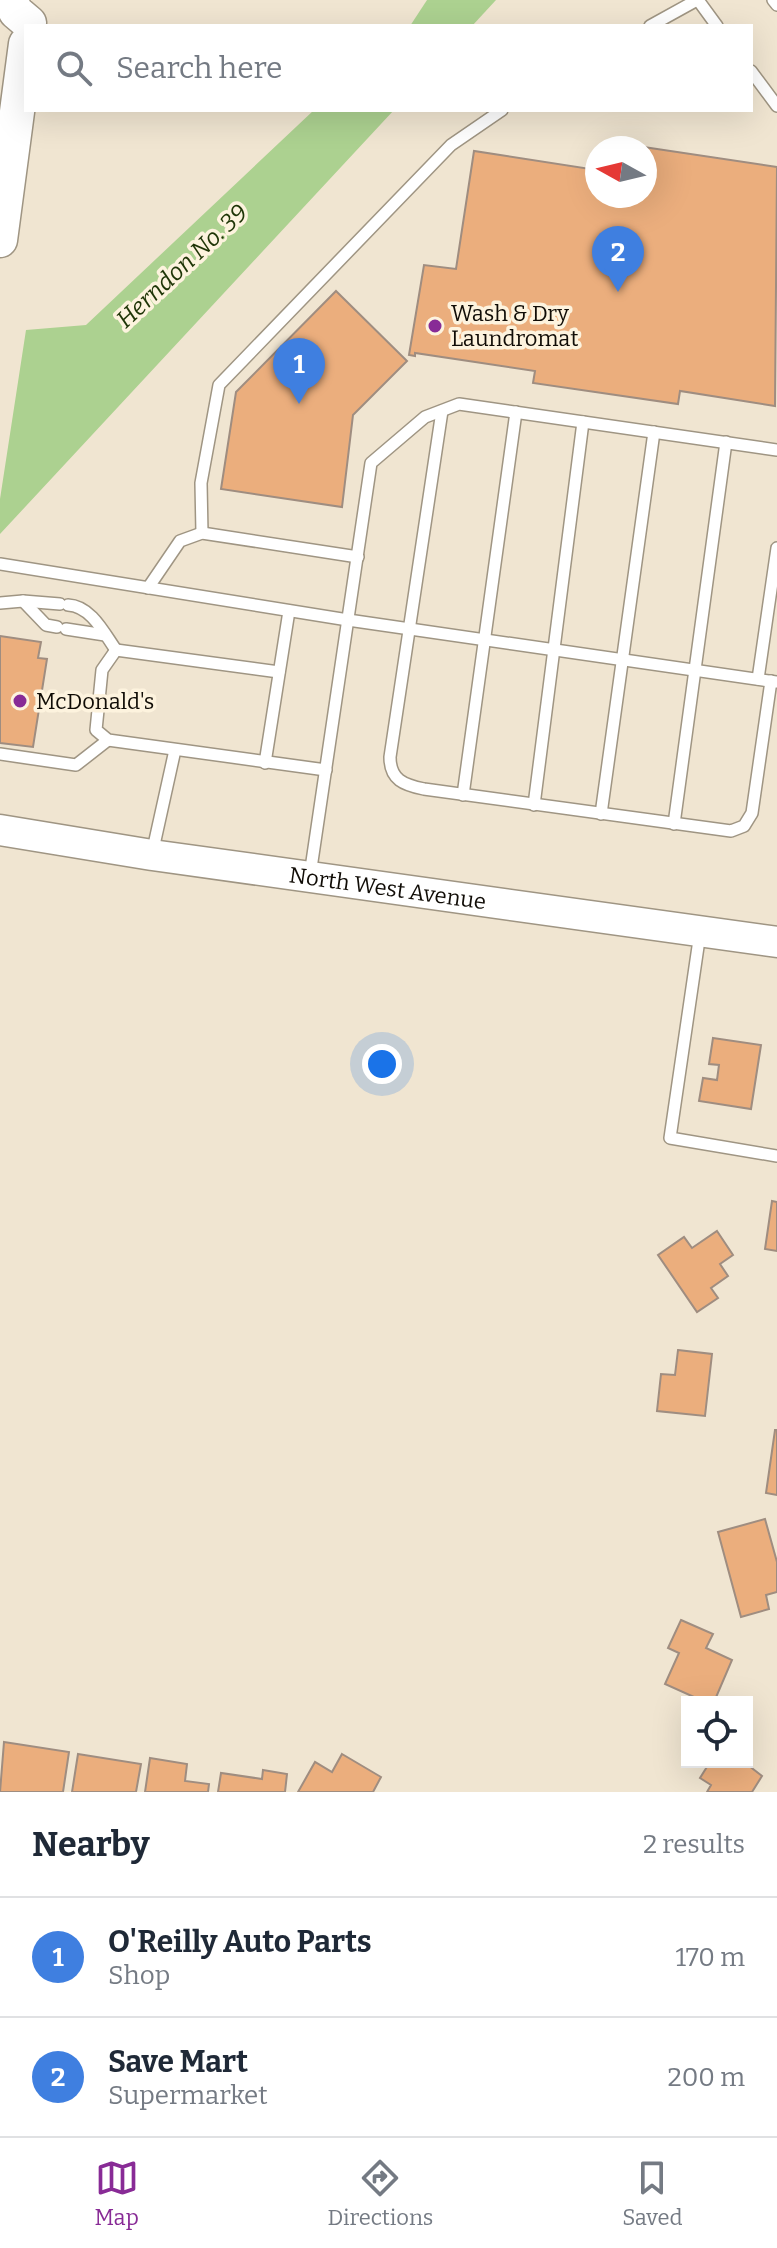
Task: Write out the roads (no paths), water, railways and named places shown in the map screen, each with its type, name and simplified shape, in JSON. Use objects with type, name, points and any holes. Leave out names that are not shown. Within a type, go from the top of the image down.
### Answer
[{"type":"main road","points":[[0,240],[24,27]]},
{"type":"main road","name":"North West Avenue","points":[[0,830],[152,855],[777,942]]},
{"type":"lane","points":[[654,24],[697,0],[715,24]]},
{"type":"lane","points":[[773,0],[777,5]]},
{"type":"lane","points":[[753,74],[777,106]]},
{"type":"lane","points":[[202,533],[201,483],[219,385],[451,145],[499,112]]},
{"type":"lane","points":[[310,875],[371,463],[425,417],[459,404],[777,450]]},
{"type":"lane","points":[[0,564],[348,620],[409,629],[483,640],[622,659],[774,682],[752,813],[744,826],[731,831],[674,824],[463,795],[408,786],[397,780],[390,770],[409,629],[442,411]]},
{"type":"lane","points":[[463,795],[516,412]]},
{"type":"lane","points":[[534,805],[583,422]]},
{"type":"lane","points":[[601,814],[654,432]]},
{"type":"lane","points":[[674,824],[726,442]]},
{"type":"lane","points":[[148,588],[180,541],[202,533],[358,557]]},
{"type":"lane","points":[[758,679],[777,548]]},
{"type":"lane","points":[[0,603],[23,601],[74,605],[88,612],[116,650],[279,672]]},
{"type":"lane","points":[[23,601],[46,625],[105,635]]},
{"type":"lane","points":[[265,763],[289,611]]},
{"type":"lane","points":[[116,650],[102,670],[96,730],[108,740],[326,770]]},
{"type":"lane","points":[[0,754],[76,765],[108,740]]},
{"type":"lane","points":[[152,855],[175,750]]},
{"type":"lane","points":[[701,931],[670,1138],[777,1156]]},
{"type":"water","points":[[427,0],[496,0],[474,24],[411,24]]},
{"type":"water","name":"Herndon No. 39","points":[[312,112],[392,112],[0,534],[0,499],[26,330],[86,325]]},
{"type":"place","name":"Save Mart","points":[[618,292]]},
{"type":"place","name":"Wash & Dry Laundromat","points":[[435,326]]},
{"type":"place","name":"O'Reilly Auto Parts","points":[[299,404]]},
{"type":"place","name":"McDonald's","points":[[20,701]]}]
